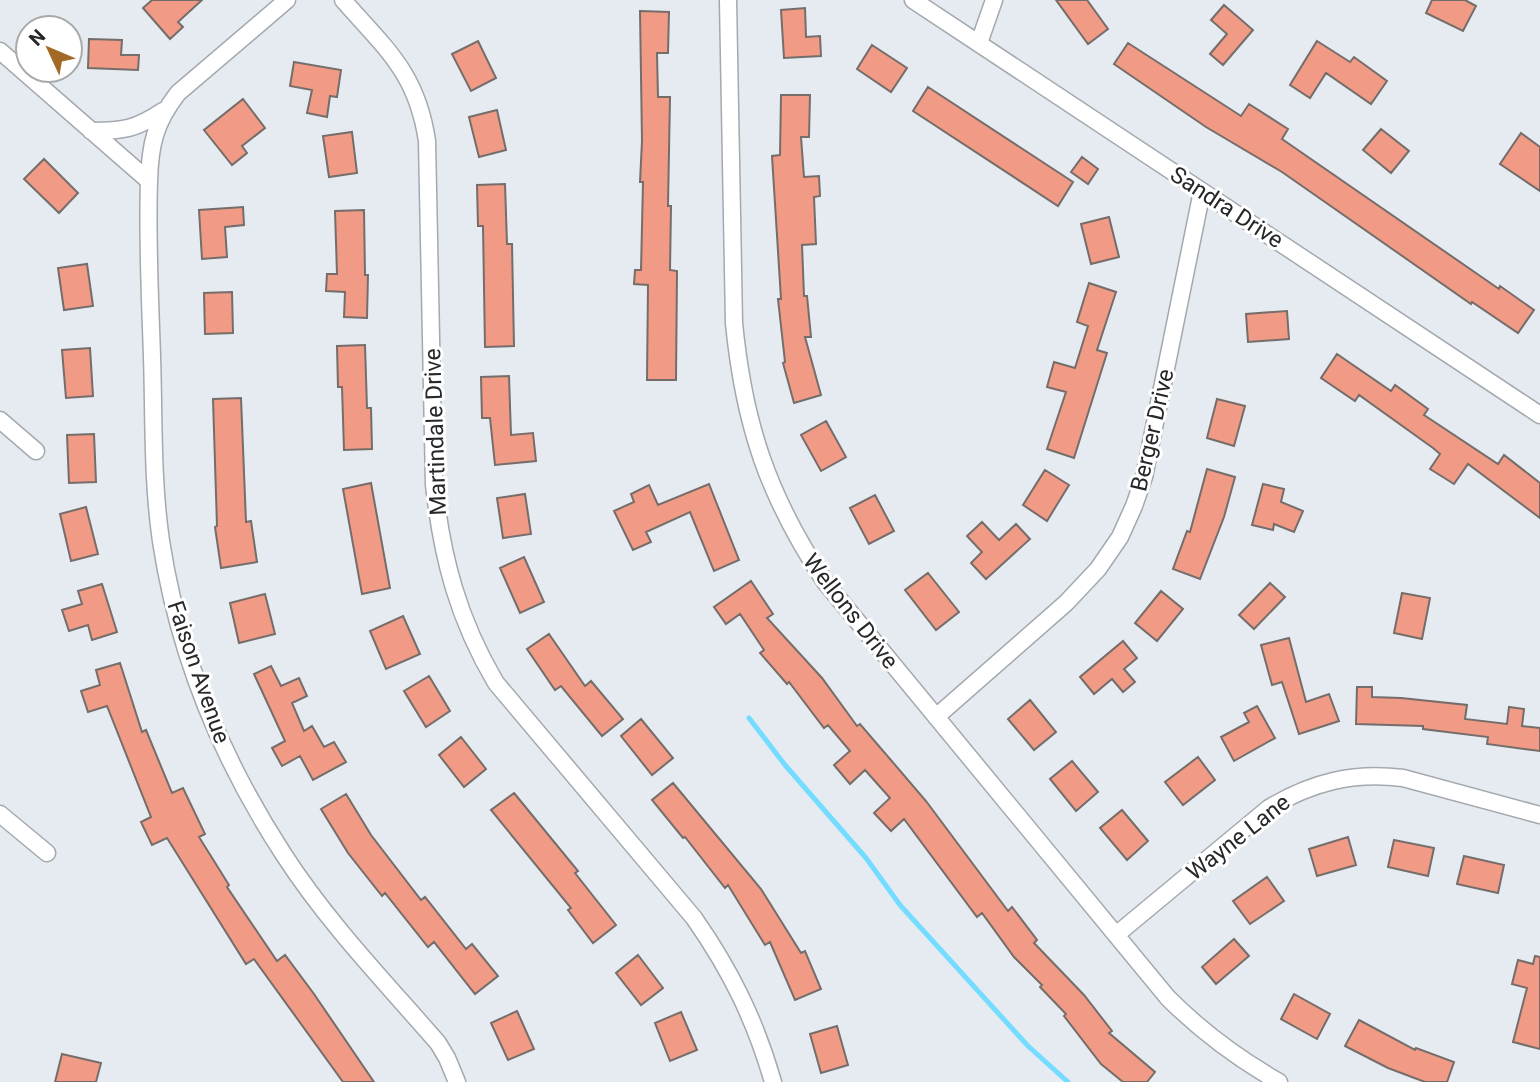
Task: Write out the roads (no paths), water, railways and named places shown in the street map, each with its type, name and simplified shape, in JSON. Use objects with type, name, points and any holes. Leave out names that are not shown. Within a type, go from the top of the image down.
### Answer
[{"type":"street","points":[[91,131],[118,131],[143,125],[165,109],[178,93],[287,0]]},
{"type":"street","name":"Martindale Drive","points":[[343,0],[405,72],[416,91],[424,116],[427,141],[434,485],[448,573],[462,614],[478,654],[495,683],[694,918],[716,950],[741,995],[761,1042],[773,1082]]},
{"type":"street","name":"Wellons Drive","points":[[728,0],[734,323],[739,370],[757,449],[783,513],[825,582],[1168,998],[1199,1028],[1247,1064],[1279,1082]]},
{"type":"street","name":"Sandra Drive","points":[[913,0],[1540,415]]},
{"type":"street","points":[[979,43],[994,0]]},
{"type":"street","points":[[0,51],[149,181]]},
{"type":"street","name":"Faison Avenue","points":[[165,109],[150,149],[149,181],[156,475],[161,539],[176,614],[201,692],[228,755],[257,812],[284,856],[324,911],[438,1043],[457,1082]]},
{"type":"street","name":"Berger Drive","points":[[936,717],[1066,603],[1098,569],[1120,537],[1144,477],[1202,191]]},
{"type":"street","points":[[0,420],[36,451]]},
{"type":"street","name":"Wayne Lane","points":[[1116,935],[1269,808],[1295,792],[1322,782],[1352,776],[1403,778],[1540,815]]},
{"type":"street","points":[[0,814],[47,853]]},
{"type":"waterway","points":[[749,718],[785,765],[866,858],[900,905],[1028,1046],[1068,1082]]}]
